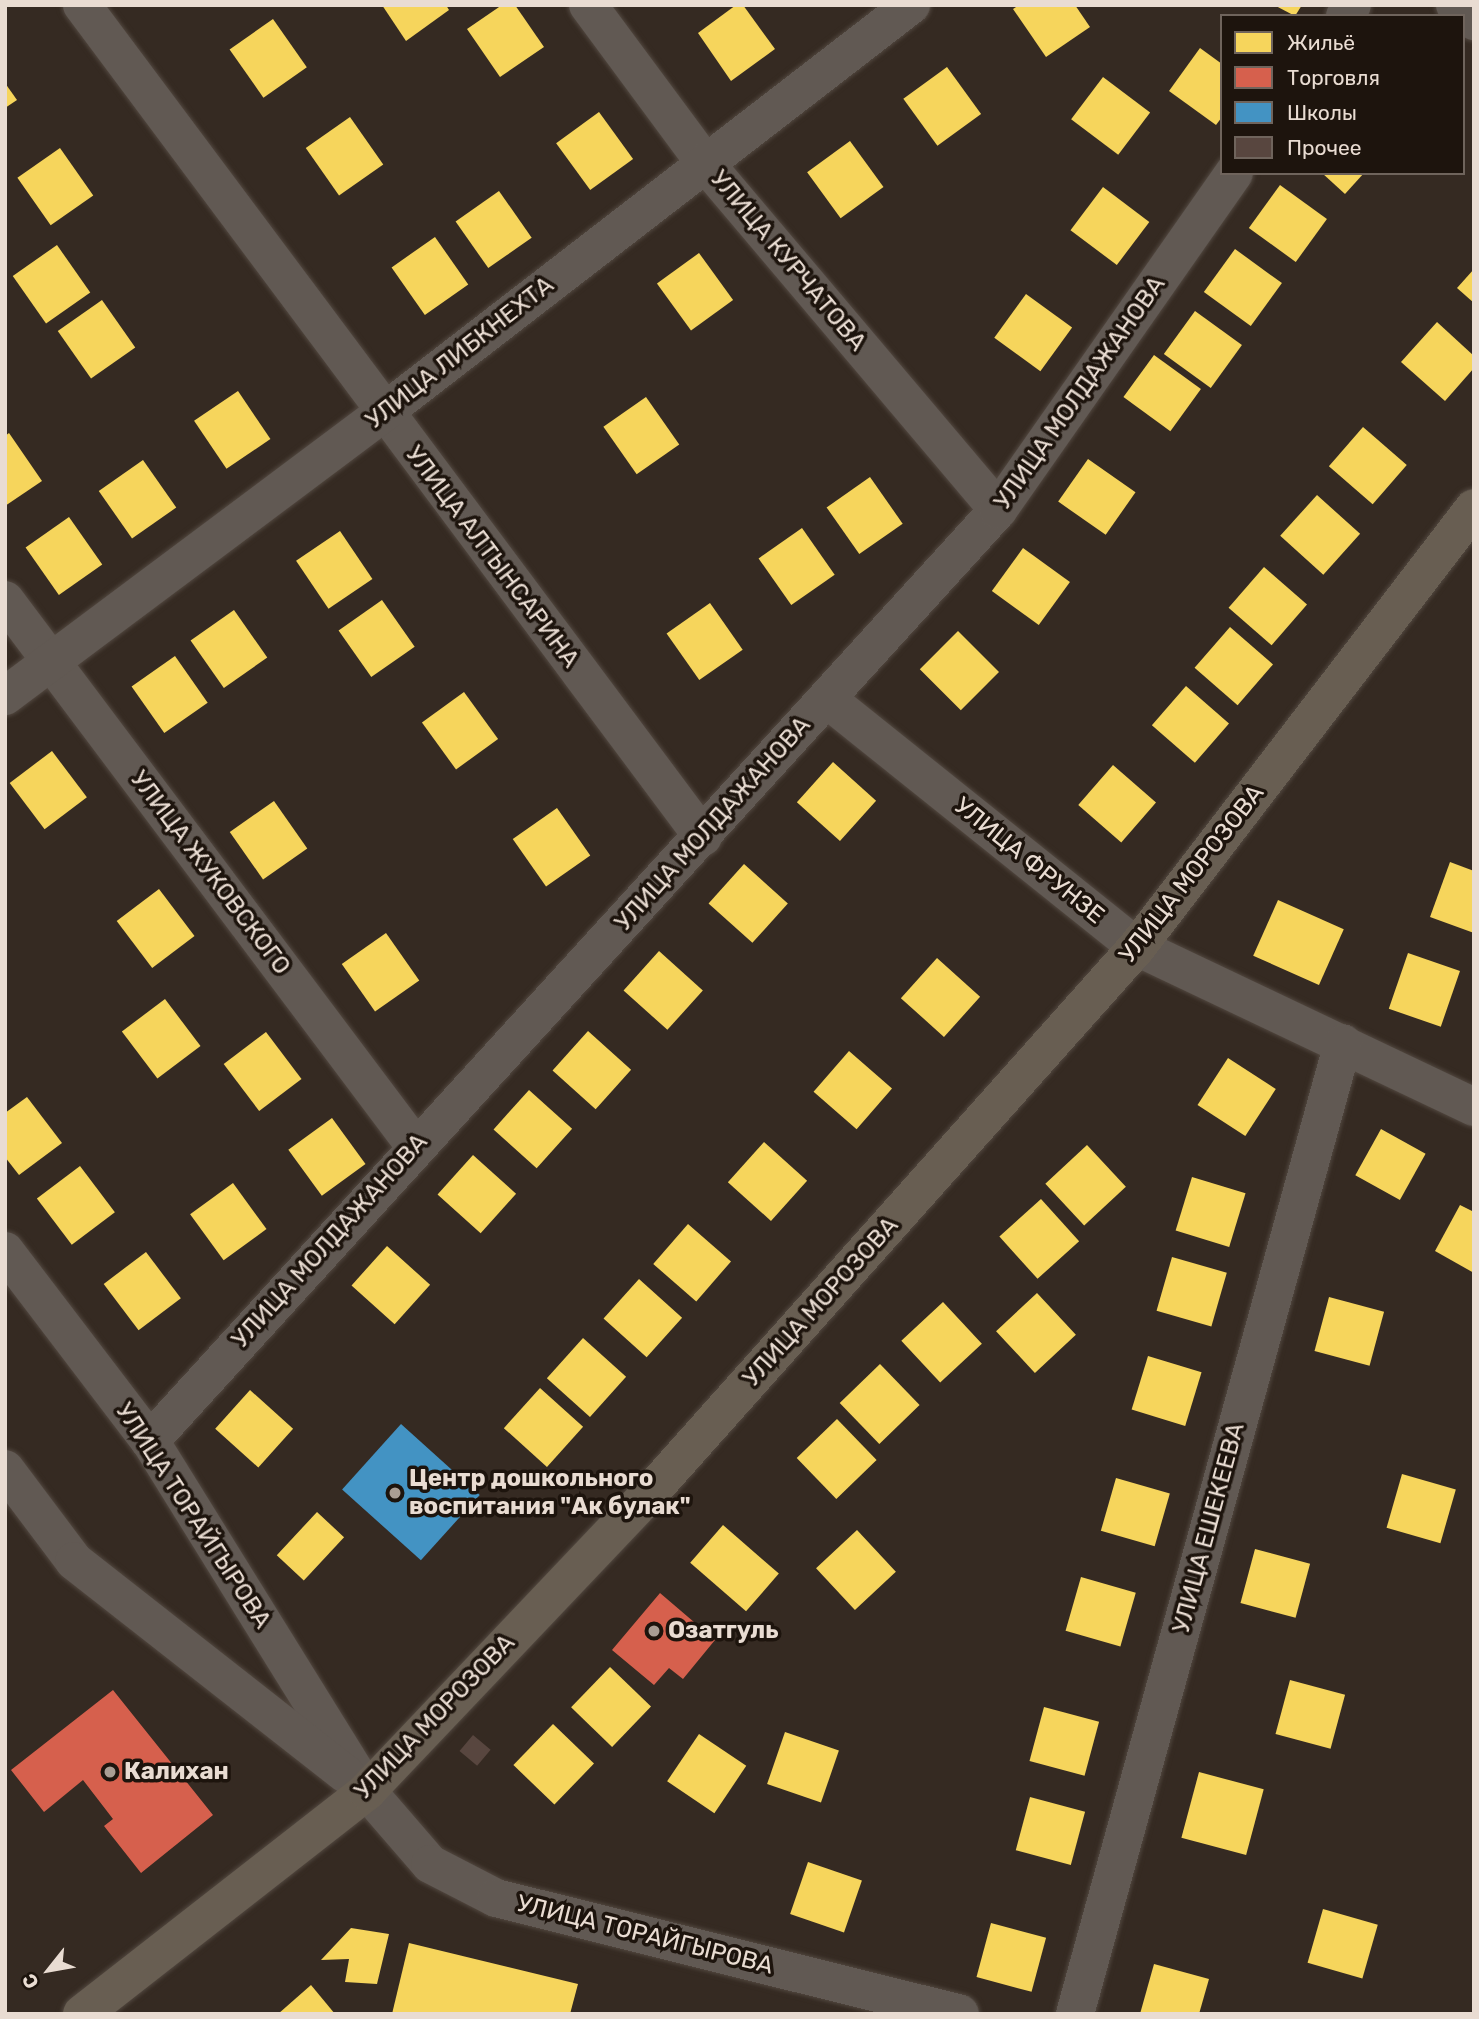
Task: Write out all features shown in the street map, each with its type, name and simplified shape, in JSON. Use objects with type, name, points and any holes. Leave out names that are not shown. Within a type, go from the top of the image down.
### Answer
[{"type":"main road","name":"УЛИЦА МОРОЗОВА","points":[[82,2014],[367,1791],[649,1494],[1137,947],[1474,508]]},
{"type":"street","name":"УЛИЦА АЛТЫНСАРИНА","points":[[82,5],[703,838]]},
{"type":"street","name":"УЛИЦА КУРЧАТОВА","points":[[588,5],[705,163],[998,510]]},
{"type":"street","name":"УЛИЦА ЛИБКНЕХТА","points":[[5,696],[384,412],[911,5]]},
{"type":"street","points":[[1455,5],[1474,21]]},
{"type":"street","name":"УЛИЦА МОЛДАЖАНОВА","points":[[150,1441],[415,1146],[703,838],[998,510],[1233,175]]},
{"type":"street","name":"УЛИЦА ЖУКОВСКОГО","points":[[5,600],[415,1146]]},
{"type":"street","name":"УЛИЦА ФРУНЗЕ","points":[[827,699],[1137,947],[1474,1107]]},
{"type":"street","name":"УЛИЦА ЕШЕКЕЕВА","points":[[1075,2014],[1343,1043]]},
{"type":"street","name":"УЛИЦА ТОРАЙГЫРОВА","points":[[5,1251],[150,1441],[367,1791],[430,1864],[496,1898],[960,2014]]},
{"type":"street","name":"УЛИЦА ТОРАЙГЫРОВА","points":[[5,1469],[74,1561],[367,1791]]},
{"type":"building: Жильё","points":[[382,5],[446,5],[449,10],[406,41]]},
{"type":"building: Жильё","points":[[502,5],[515,5],[544,47],[500,77],[467,29]]},
{"type":"building: Жильё","points":[[736,5],[743,5],[775,49],[731,81],[698,33]]},
{"type":"building: Жильё","points":[[1019,5],[1075,5],[1090,27],[1046,57],[1013,9]]},
{"type":"building: Жильё","points":[[1274,5],[1302,5],[1296,14]]},
{"type":"building: Жильё","points":[[273,19],[307,67],[263,98],[230,49]]},
{"type":"building: Жильё","points":[[1200,48],[1220,63],[1220,120],[1216,125],[1169,91]]},
{"type":"building: Жильё","points":[[947,67],[981,114],[937,146],[903,99]]},
{"type":"building: Жильё","points":[[1103,77],[1150,113],[1118,155],[1071,119]]},
{"type":"building: Жильё","points":[[5,83],[17,100],[5,108]]},
{"type":"building: Жильё","points":[[599,112],[633,159],[590,190],[556,143]]},
{"type":"building: Жильё","points":[[350,117],[383,165],[339,195],[306,148]]},
{"type":"building: Жильё","points":[[850,141],[884,187],[841,218],[807,172]]},
{"type":"building: Жильё","points":[[60,148],[93,196],[51,225],[17,178]]},
{"type":"building: Жильё","points":[[1324,175],[1362,175],[1345,194]]},
{"type":"building: Жильё","points":[[1280,185],[1327,219],[1296,262],[1249,228]]},
{"type":"building: Жильё","points":[[1103,187],[1149,222],[1117,265],[1071,230]]},
{"type":"building: Жильё","points":[[499,191],[532,238],[488,268],[456,221]]},
{"type":"building: Жильё","points":[[435,237],[468,285],[425,315],[392,267]]},
{"type":"building: Жильё","points":[[57,245],[90,293],[46,323],[13,276]]},
{"type":"building: Жильё","points":[[1235,249],[1282,283],[1251,326],[1204,292]]},
{"type":"building: Жильё","points":[[699,253],[733,300],[691,330],[657,284]]},
{"type":"building: Жильё","points":[[1474,269],[1474,303],[1457,288]]},
{"type":"building: Жильё","points":[[1026,294],[1072,328],[1040,371],[994,338]]},
{"type":"building: Жильё","points":[[102,300],[135,348],[91,378],[58,331]]},
{"type":"building: Жильё","points":[[1195,311],[1242,345],[1211,388],[1164,354]]},
{"type":"building: Жильё","points":[[1437,322],[1474,356],[1474,368],[1445,401],[1401,362]]},
{"type":"building: Жильё","points":[[1154,355],[1201,389],[1170,431],[1123,397]]},
{"type":"building: Жильё","points":[[238,391],[270,439],[226,469],[194,421]]},
{"type":"building: Жильё","points":[[646,397],[679,445],[637,474],[603,427]]},
{"type":"building: Жильё","points":[[1363,427],[1407,465],[1373,504],[1329,466]]},
{"type":"building: Жильё","points":[[9,433],[42,481],[5,506],[5,436]]},
{"type":"building: Жильё","points":[[1088,459],[1136,492],[1106,535],[1058,502]]},
{"type":"building: Жильё","points":[[143,460],[176,508],[132,538],[99,491]]},
{"type":"building: Жильё","points":[[870,477],[903,524],[859,554],[827,507]]},
{"type":"building: Жильё","points":[[1317,495],[1360,534],[1323,575],[1280,536]]},
{"type":"building: Жильё","points":[[69,517],[102,565],[59,595],[26,547]]},
{"type":"building: Жильё","points":[[802,528],[835,575],[791,605],[759,558]]},
{"type":"building: Жильё","points":[[340,531],[372,579],[328,609],[296,561]]},
{"type":"building: Жильё","points":[[1023,548],[1070,582],[1039,625],[992,591]]},
{"type":"building: Жильё","points":[[1264,567],[1307,604],[1272,645],[1229,608]]},
{"type":"building: Жильё","points":[[382,600],[415,647],[371,677],[339,630]]},
{"type":"building: Жильё","points":[[710,603],[743,650],[699,680],[667,633]]},
{"type":"building: Жильё","points":[[234,610],[267,658],[224,688],[191,640]]},
{"type":"building: Жильё","points":[[1230,627],[1273,664],[1238,705],[1195,668]]},
{"type":"building: Жильё","points":[[958,631],[999,672],[961,710],[920,669]]},
{"type":"building: Жильё","points":[[175,656],[208,703],[164,733],[132,686]]},
{"type":"building: Жильё","points":[[1186,686],[1229,723],[1195,763],[1152,725]]},
{"type":"building: Жильё","points":[[464,692],[498,739],[456,769],[422,723]]},
{"type":"building: Жильё","points":[[52,751],[87,797],[45,829],[10,783]]},
{"type":"building: Жильё","points":[[833,762],[876,801],[840,841],[797,802]]},
{"type":"building: Жильё","points":[[1113,765],[1156,802],[1121,842],[1078,805]]},
{"type":"building: Жильё","points":[[274,801],[307,849],[263,879],[230,832]]},
{"type":"building: Жильё","points":[[557,808],[590,856],[546,886],[513,839]]},
{"type":"building: Жильё","points":[[1450,862],[1474,871],[1474,933],[1430,917]]},
{"type":"building: Жильё","points":[[744,864],[788,903],[752,943],[709,903]]},
{"type":"building: Жильё","points":[[159,889],[195,936],[152,968],[117,921]]},
{"type":"building: Жильё","points":[[1278,900],[1344,929],[1319,985],[1253,956]]},
{"type":"building: Жильё","points":[[386,933],[419,981],[375,1011],[342,964]]},
{"type":"building: Жильё","points":[[659,951],[703,990],[667,1030],[624,990]]},
{"type":"building: Жильё","points":[[1408,953],[1460,971],[1441,1027],[1389,1009]]},
{"type":"building: Жильё","points":[[937,958],[980,997],[944,1037],[901,998]]},
{"type":"building: Жильё","points":[[165,999],[201,1046],[157,1079],[122,1031]]},
{"type":"building: Жильё","points":[[588,1031],[631,1070],[596,1109],[553,1070]]},
{"type":"building: Жильё","points":[[266,1032],[302,1079],[259,1111],[224,1064]]},
{"type":"building: Жильё","points":[[849,1051],[892,1088],[857,1129],[814,1092]]},
{"type":"building: Жильё","points":[[1228,1058],[1276,1089],[1245,1136],[1198,1105]]},
{"type":"building: Жильё","points":[[529,1090],[572,1129],[537,1168],[494,1129]]},
{"type":"building: Жильё","points":[[27,1097],[62,1143],[19,1175],[5,1157],[5,1113]]},
{"type":"building: Жильё","points":[[332,1118],[366,1164],[322,1196],[288,1150]]},
{"type":"building: Жильё","points":[[1381,1129],[1426,1154],[1400,1200],[1355,1175]]},
{"type":"building: Жильё","points":[[764,1142],[807,1181],[771,1221],[728,1182]]},
{"type":"building: Жильё","points":[[1087,1145],[1126,1187],[1084,1226],[1045,1184]]},
{"type":"building: Жильё","points":[[473,1155],[516,1194],[481,1233],[438,1194]]},
{"type":"building: Жильё","points":[[80,1166],[115,1212],[72,1245],[37,1198]]},
{"type":"building: Жильё","points":[[1192,1177],[1246,1193],[1229,1247],[1176,1231]]},
{"type":"building: Жильё","points":[[233,1183],[267,1229],[224,1260],[190,1214]]},
{"type":"building: Жильё","points":[[1041,1199],[1079,1241],[1038,1279],[999,1236]]},
{"type":"building: Жильё","points":[[1460,1205],[1474,1212],[1474,1273],[1435,1251]]},
{"type":"building: Жильё","points":[[688,1224],[731,1261],[696,1301],[653,1264]]},
{"type":"building: Жильё","points":[[387,1246],[430,1285],[395,1324],[352,1285]]},
{"type":"building: Жильё","points":[[146,1252],[181,1298],[139,1330],[104,1284]]},
{"type":"building: Жильё","points":[[1172,1257],[1227,1273],[1211,1327],[1157,1311]]},
{"type":"building: Жильё","points":[[639,1279],[682,1318],[647,1357],[604,1318]]},
{"type":"building: Жильё","points":[[1037,1293],[1076,1335],[1035,1373],[996,1331]]},
{"type":"building: Жильё","points":[[1329,1297],[1384,1312],[1370,1366],[1315,1351]]},
{"type":"building: Жильё","points":[[943,1302],[982,1344],[940,1383],[901,1341]]},
{"type":"building: Жильё","points":[[583,1338],[626,1377],[590,1417],[547,1378]]},
{"type":"building: Жильё","points":[[1148,1356],[1202,1372],[1185,1426],[1132,1410]]},
{"type":"building: Жильё","points":[[880,1364],[920,1405],[879,1444],[840,1403]]},
{"type":"building: Жильё","points":[[540,1388],[583,1427],[547,1467],[504,1428]]},
{"type":"building: Жильё","points":[[250,1390],[293,1429],[258,1467],[215,1429]]},
{"type":"building: Жильё","points":[[837,1419],[877,1460],[836,1499],[797,1458]]},
{"type":"building: Жильё","points":[[1402,1474],[1456,1489],[1440,1543],[1387,1528]]},
{"type":"building: Жильё","points":[[1116,1478],[1170,1493],[1155,1546],[1101,1531]]},
{"type":"building: Жильё","points":[[317,1512],[344,1537],[304,1580],[277,1555]]},
{"type":"building: Жильё","points":[[723,1525],[779,1574],[746,1611],[690,1563]]},
{"type":"building: Жильё","points":[[857,1530],[896,1572],[855,1610],[816,1568]]},
{"type":"building: Жильё","points":[[1255,1549],[1310,1564],[1296,1618],[1241,1603]]},
{"type":"building: Жильё","points":[[1081,1577],[1136,1593],[1120,1647],[1066,1631]]},
{"type":"building: Жильё","points":[[610,1667],[651,1707],[612,1747],[571,1707]]},
{"type":"building: Жильё","points":[[1290,1680],[1345,1695],[1331,1749],[1276,1734]]},
{"type":"building: Жильё","points":[[1044,1707],[1099,1722],[1085,1776],[1030,1761]]},
{"type":"building: Жильё","points":[[553,1724],[594,1764],[554,1805],[513,1765]]},
{"type":"building: Жильё","points":[[785,1732],[839,1751],[821,1803],[767,1784]]},
{"type":"building: Жильё","points":[[699,1734],[746,1766],[714,1813],[667,1781]]},
{"type":"building: Жильё","points":[[1199,1772],[1264,1789],[1246,1855],[1181,1838]]},
{"type":"building: Жильё","points":[[1030,1797],[1085,1812],[1071,1865],[1016,1850]]},
{"type":"building: Жильё","points":[[808,1862],[862,1881],[844,1933],[790,1914]]},
{"type":"building: Жильё","points":[[1323,1909],[1378,1925],[1362,1979],[1308,1963]]},
{"type":"building: Жильё","points":[[991,1923],[1046,1938],[1032,1992],[977,1977]]},
{"type":"building: Жильё","points":[[351,1928],[389,1934],[377,1984],[345,1982],[349,1959],[321,1960]]},
{"type":"building: Жильё","points":[[409,1943],[578,1984],[570,2014],[392,2014]]},
{"type":"building: Жильё","points":[[1154,1964],[1209,1979],[1199,2014],[1140,2014]]},
{"type":"building: Жильё","points":[[311,1985],[335,2014],[278,2014]]},
{"type":"building: Торговля","points":[[660,1593],[715,1640],[683,1679],[669,1668],[654,1685],[612,1650]]},
{"type":"building: Торговля","points":[[113,1690],[213,1815],[141,1873],[104,1826],[113,1819],[83,1780],[44,1812],[11,1770]]},
{"type":"building: Школы","points":[[401,1424],[480,1495],[421,1560],[342,1489]]},
{"type":"building: Прочее","points":[[473,1735],[491,1750],[477,1766],[460,1751]]},
{"type":"place","name":"Центр дошкольного воспитания \"Ак булак\"","points":[[395,1493]]},
{"type":"place","name":"Oзатгуль","points":[[654,1631]]},
{"type":"place","name":"Калихан","points":[[110,1772]]}]
